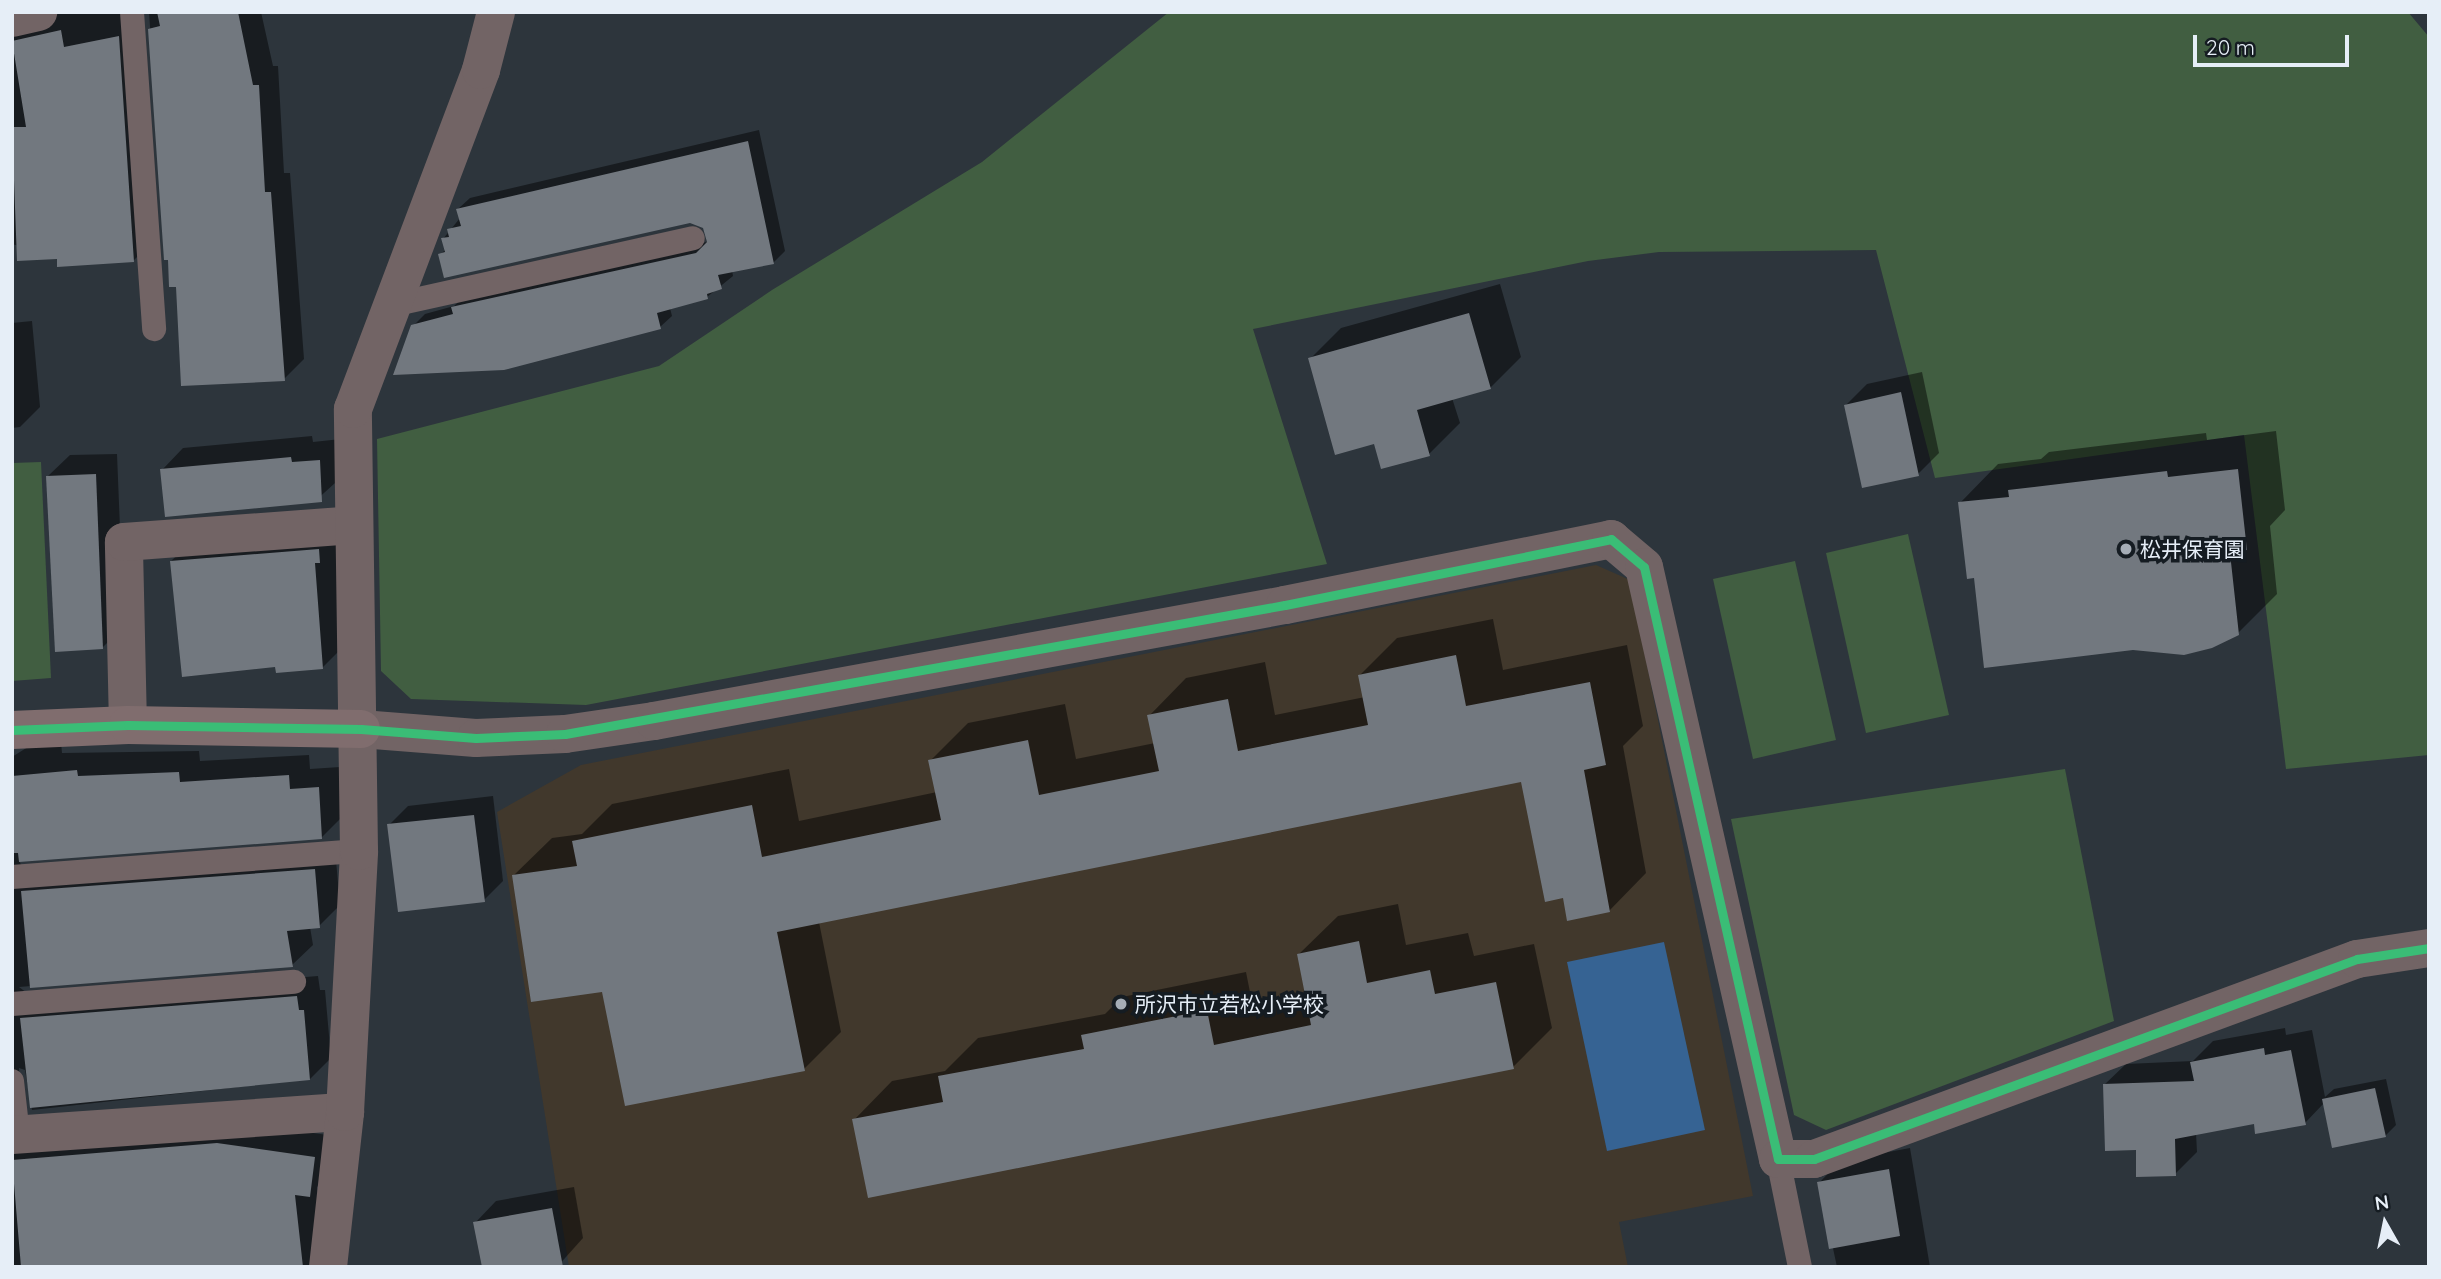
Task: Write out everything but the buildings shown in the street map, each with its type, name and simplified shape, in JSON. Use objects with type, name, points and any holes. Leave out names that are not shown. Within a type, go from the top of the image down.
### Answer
[{"type":"street","points":[[12,18],[38,12]]},
{"type":"street","points":[[328,1267],[345,1112],[359,851],[361,729],[353,525],[353,409],[481,69],[496,12]]},
{"type":"street","points":[[128,726],[124,542],[353,525]]},
{"type":"street","points":[[12,730],[128,726],[361,729],[476,738],[565,734],[1285,605],[1611,540],[1644,567],[1778,1158],[1814,1159],[2357,959],[2429,948]]},
{"type":"street","points":[[15,1135],[345,1112]]},
{"type":"lane","points":[[132,12],[155,329]]},
{"type":"lane","points":[[392,305],[693,238]]},
{"type":"lane","points":[[12,877],[359,851]]},
{"type":"lane","points":[[12,1004],[294,982]]},
{"type":"lane","points":[[12,1081],[15,1135]]},
{"type":"lane","points":[[1778,1158],[1800,1267]]},
{"type":"shaded area","name":"所沢市立若松小学校","points":[[1596,565],[1630,580],[1753,1196],[1619,1222],[1628,1267],[569,1267],[497,812],[581,765]]},
{"type":"green space","points":[[1169,12],[2408,12],[2429,37],[2429,755],[2286,769],[2244,435],[1935,478],[1876,250],[1659,252],[1588,261],[1253,329],[1327,564],[586,705],[411,699],[381,671],[377,439],[659,366],[772,290],[982,162]]},
{"type":"green space","points":[[41,462],[51,678],[12,681],[12,463]]},
{"type":"green space","points":[[1908,534],[1949,715],[1866,733],[1826,553]]},
{"type":"green space","points":[[1795,561],[1836,740],[1753,759],[1713,579]]},
{"type":"green space","points":[[2065,769],[2114,1021],[1826,1130],[1794,1115],[1731,819]]},
{"type":"water","points":[[1664,942],[1705,1130],[1607,1151],[1567,962]]},
{"type":"cycle path","points":[[12,730],[128,725],[361,729],[476,738],[565,734],[1285,605],[1611,539],[1644,567],[1778,1159],[1814,1159],[2357,959],[2429,948]]},
{"type":"place","name":"松井保育園","points":[[2126,549]]},
{"type":"place","name":"所沢市立若松小学校","points":[[1121,1004]]}]
